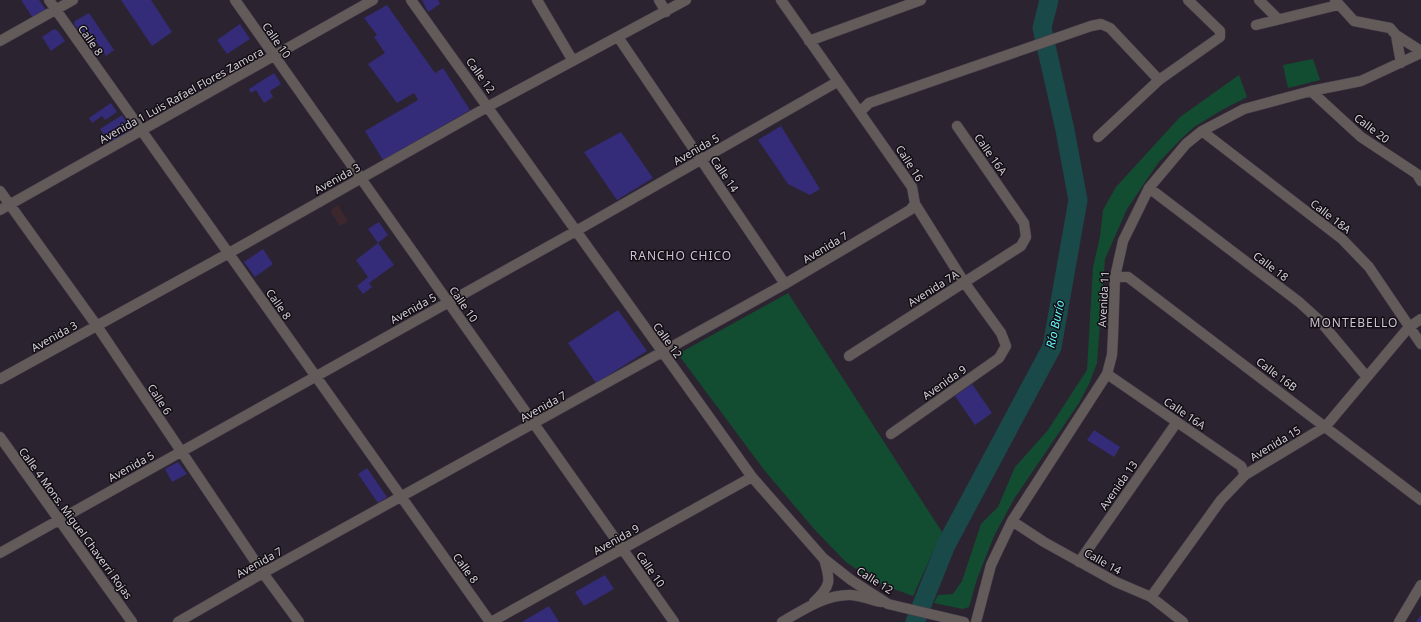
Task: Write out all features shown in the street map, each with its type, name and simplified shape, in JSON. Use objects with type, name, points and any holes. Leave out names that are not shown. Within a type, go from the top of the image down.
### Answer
[{"type":"street","name":"Calle 8","points":[[48,0],[490,622]]},
{"type":"street","points":[[0,41],[73,0]]},
{"type":"street","name":"Calle 10","points":[[235,0],[273,56],[674,622]]},
{"type":"street","name":"Avenida 1 Luis Rafael Flores Zamora","points":[[0,210],[373,0]]},
{"type":"street","name":"Calle 12","points":[[411,0],[489,106],[576,232],[752,477],[823,558],[851,580],[888,604],[923,611],[964,622]]},
{"type":"street","points":[[537,0],[573,61]]},
{"type":"street","points":[[659,0],[666,12]]},
{"type":"street","name":"Avenida 3","points":[[0,379],[229,253],[489,106],[686,0]]},
{"type":"street","name":"Calle 16","points":[[781,0],[912,187],[915,194],[915,204],[964,282],[1002,333],[1006,346]]},
{"type":"street","points":[[809,41],[921,0]]},
{"type":"street","points":[[1098,137],[1159,80],[1220,37],[1220,31],[1188,0]]},
{"type":"street","points":[[1259,0],[1278,19]]},
{"type":"street","points":[[1256,25],[1336,3],[1354,21],[1390,28],[1396,35],[1421,52]]},
{"type":"street","points":[[860,112],[869,103],[1091,26],[1101,24],[1110,28],[1159,80]]},
{"type":"street","points":[[1396,35],[1400,63]]},
{"type":"street","name":"Calle 14","points":[[618,37],[785,284]]},
{"type":"street","name":"Avenida 11","points":[[976,622],[991,565],[1012,520],[1107,374],[1113,342],[1115,277],[1123,241],[1149,188],[1186,144],[1202,131],[1244,109],[1311,90],[1361,81],[1421,52]]},
{"type":"street","name":"Avenida 5","points":[[0,553],[576,232],[837,82]]},
{"type":"street","name":"Calle 20","points":[[1311,90],[1361,137],[1420,174]]},
{"type":"street","name":"Calle 16A","points":[[957,126],[1024,223],[1026,237]]},
{"type":"street","name":"Calle 18A","points":[[1202,131],[1342,239],[1369,267],[1421,344]]},
{"type":"street","name":"Calle 18","points":[[1149,188],[1299,302],[1320,321],[1366,376]]},
{"type":"street","name":"Calle 6","points":[[0,191],[97,326],[263,573],[299,622]]},
{"type":"street","name":"Avenida 7","points":[[178,622],[263,573],[401,498],[785,284],[910,210],[915,204]]},
{"type":"street","name":"Avenida 7A","points":[[849,356],[1020,246],[1026,237]]},
{"type":"street","name":"Calle 16B","points":[[1115,277],[1128,277],[1326,426],[1421,500]]},
{"type":"street","name":"Avenida 15","points":[[1151,597],[1221,500],[1245,475],[1326,426],[1366,376],[1409,327],[1421,319]]},
{"type":"street","name":"Avenida 9","points":[[891,434],[999,358],[1006,346]]},
{"type":"street","name":"Calle 16A","points":[[1107,374],[1241,466],[1245,475]]},
{"type":"street","name":"Avenida 13","points":[[1079,562],[1177,422]]},
{"type":"street","name":"Calle 4 Mons. Miguel Chaverri Rojas","points":[[0,437],[132,622]]},
{"type":"street","name":"Avenida 9","points":[[490,622],[623,550],[752,477]]},
{"type":"street","name":"Calle 14","points":[[1012,520],[1044,542],[1079,562],[1116,582],[1151,597],[1183,622]]},
{"type":"street","points":[[811,605],[826,591],[829,583],[830,576],[823,558]]},
{"type":"street","points":[[1399,622],[1421,585]]},
{"type":"street","points":[[782,622],[811,605],[836,596],[851,595],[888,604]]},
{"type":"shaded area","points":[[338,205],[348,221],[340,226],[330,211]]},
{"type":"green space","points":[[1313,59],[1320,80],[1288,88],[1283,65]]},
{"type":"green space","points":[[1239,75],[1247,97],[1194,127],[1182,138],[1158,163],[1127,209],[1105,259],[1097,363],[1089,384],[1079,403],[1014,499],[994,536],[977,579],[969,607],[963,609],[934,603],[938,595],[953,594],[962,581],[981,524],[998,507],[1015,467],[1048,430],[1087,370],[1093,267],[1100,237],[1103,210],[1116,187],[1180,117]]},
{"type":"green space","points":[[788,293],[942,532],[913,596],[875,582],[846,562],[815,530],[765,471],[678,354]]},
{"type":"building","points":[[21,0],[39,0],[46,10],[33,18]]},
{"type":"building","points":[[121,0],[151,0],[172,32],[152,46]]},
{"type":"building","points":[[422,0],[438,0],[440,4],[428,12]]},
{"type":"building","points":[[387,5],[435,73],[443,68],[470,110],[383,160],[365,131],[418,100],[414,93],[397,103],[368,64],[385,53],[374,37],[377,35],[364,18]]},
{"type":"building","points":[[89,13],[114,50],[106,56],[96,41],[90,46],[74,24],[75,21]]},
{"type":"building","points":[[240,24],[250,39],[227,54],[217,40]]},
{"type":"building","points":[[54,29],[58,31],[65,41],[51,51],[42,37]]},
{"type":"building","points":[[274,73],[281,84],[270,91],[273,97],[264,103],[256,90],[251,93],[249,89]]},
{"type":"building","points":[[111,103],[117,112],[105,120],[102,116],[92,123],[89,118]]},
{"type":"building","points":[[122,115],[131,129],[131,134],[111,146],[100,129]]},
{"type":"building","points":[[781,126],[820,189],[810,195],[788,184],[758,140]]},
{"type":"building","points":[[621,132],[653,178],[617,200],[584,152]]},
{"type":"building","points":[[379,222],[388,235],[378,243],[368,229]]},
{"type":"building","points":[[378,243],[394,265],[369,283],[372,287],[363,294],[357,286],[368,277],[356,260]]},
{"type":"building","points":[[263,249],[273,264],[255,277],[244,262]]},
{"type":"building","points":[[618,310],[647,351],[596,383],[568,343]]},
{"type":"building","points":[[972,384],[992,413],[975,425],[955,396]]},
{"type":"building","points":[[1094,430],[1120,447],[1114,457],[1087,440]]},
{"type":"building","points":[[178,462],[187,474],[172,482],[165,469]]},
{"type":"building","points":[[367,468],[387,497],[378,503],[358,474]]},
{"type":"building","points":[[605,575],[614,589],[584,606],[575,592]]},
{"type":"building","points":[[549,606],[559,622],[522,622]]},
{"type":"building","points":[[1421,615],[1421,622],[1416,622]]},
{"type":"waterway","name":"Río Burío","points":[[915,622],[946,545],[1052,347],[1078,200],[1065,130],[1042,28],[1049,0]]},
{"type":"district","name":"RANCHO CHICO","points":[[681,255]]},
{"type":"district","name":"MONTEBELLO","points":[[1354,322]]}]
